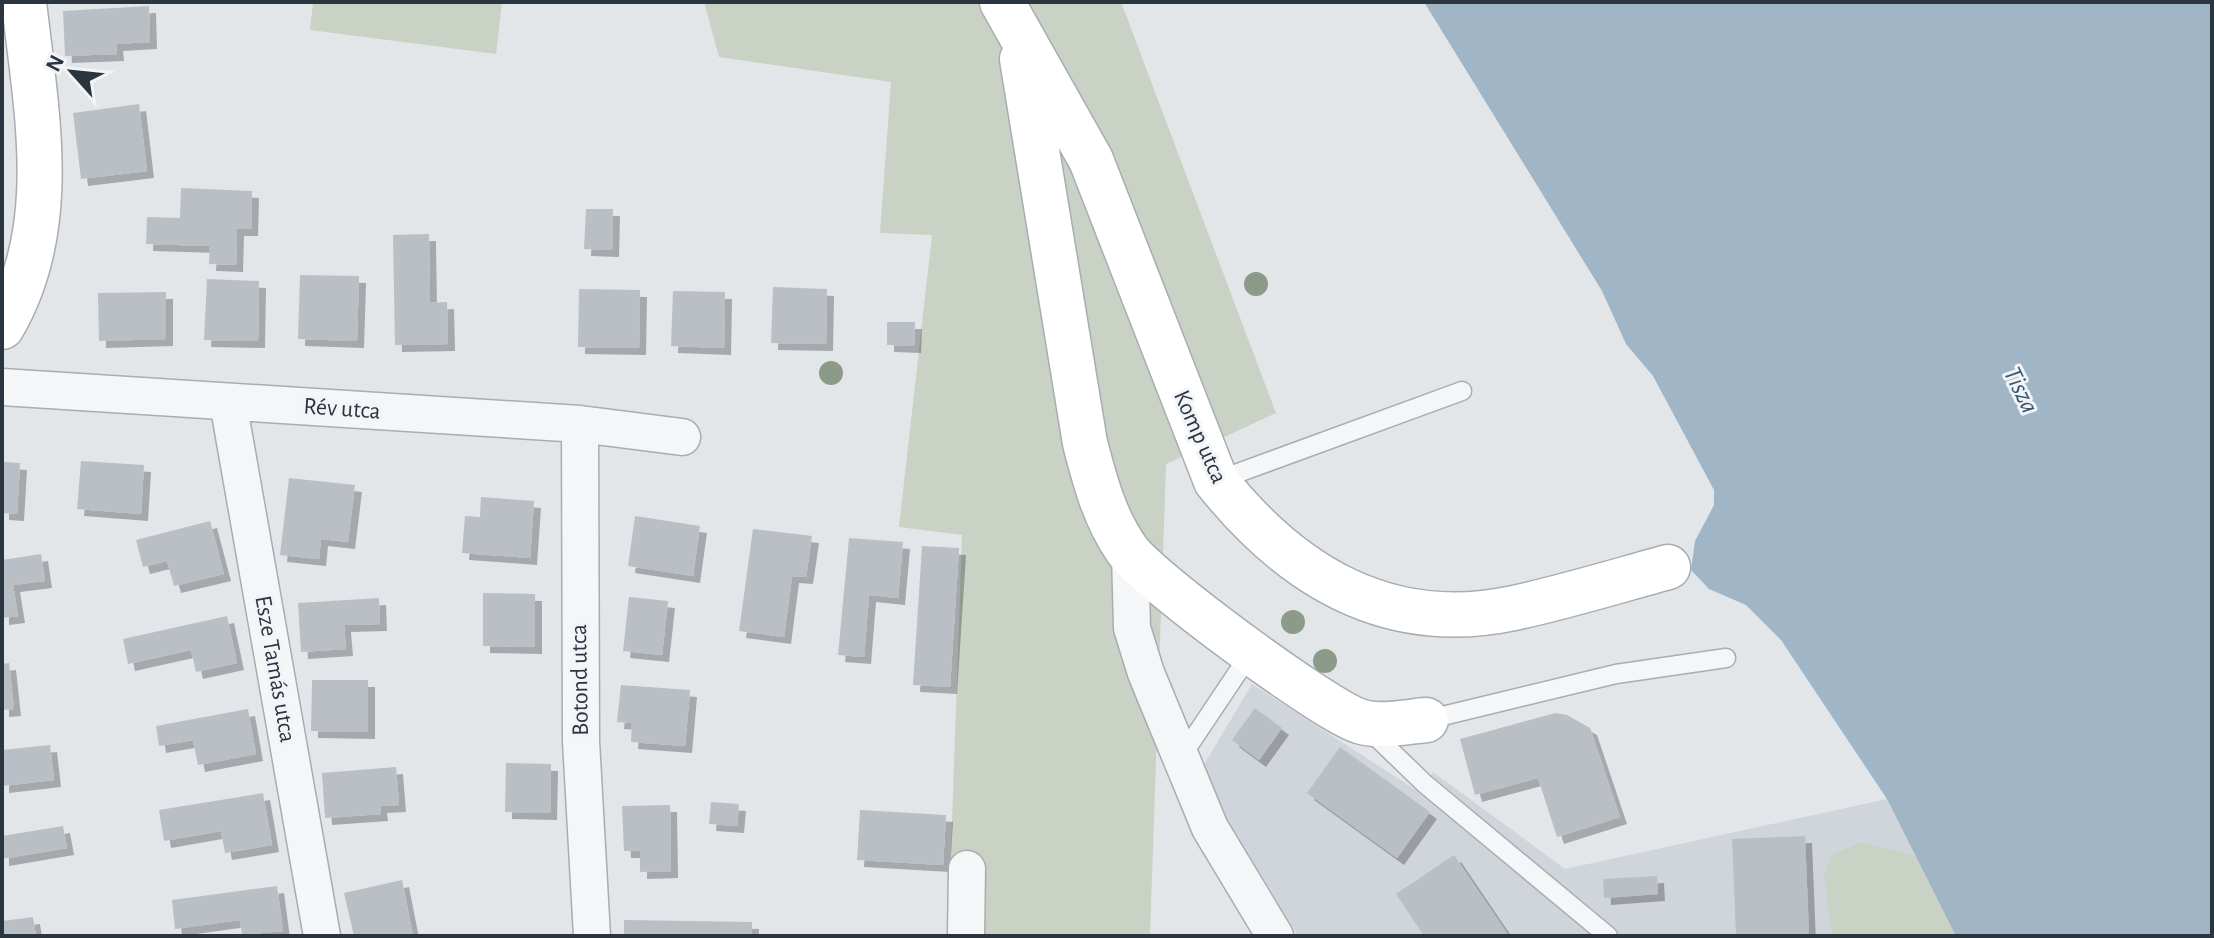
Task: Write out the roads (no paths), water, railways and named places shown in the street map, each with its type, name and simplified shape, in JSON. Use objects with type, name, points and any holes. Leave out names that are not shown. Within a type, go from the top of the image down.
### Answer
[{"type":"main road","points":[[2,327],[26,274],[37,236],[41,183],[24,2]]},
{"type":"main road","name":"Komp utca","points":[[1009,13],[1091,160],[1216,481],[1241,513],[1285,555],[1339,589],[1397,609],[1468,613],[1511,609],[1668,567]]},
{"type":"main road","name":"Komp utca","points":[[1009,13],[1085,443],[1098,496],[1130,553],[1162,583],[1252,651],[1359,721]]},
{"type":"main road","points":[[1359,721],[1426,720]]},
{"type":"street","name":"Rév utca","points":[[2,387],[580,424],[682,437]]},
{"type":"street","name":"Esze Tamás utca","points":[[228,402],[322,936]]},
{"type":"street","name":"Botond utca","points":[[580,424],[581,726],[592,936]]},
{"type":"street","points":[[1130,553],[1132,628],[1210,828],[1275,936]]},
{"type":"street","points":[[966,936],[967,869]]},
{"type":"lane","points":[[1216,481],[1462,391]]},
{"type":"lane","points":[[1181,757],[1252,651]]},
{"type":"lane","points":[[1426,720],[1616,674],[1726,658]]},
{"type":"lane","points":[[1359,721],[1425,784],[1608,936]]},
{"type":"water","name":"Tisza","points":[[1424,2],[2212,2],[2212,936],[1956,936],[1887,799],[1781,640],[1746,605],[1709,589],[1691,570],[1695,541],[1714,505],[1714,490],[1653,376],[1626,344],[1602,291]]}]
